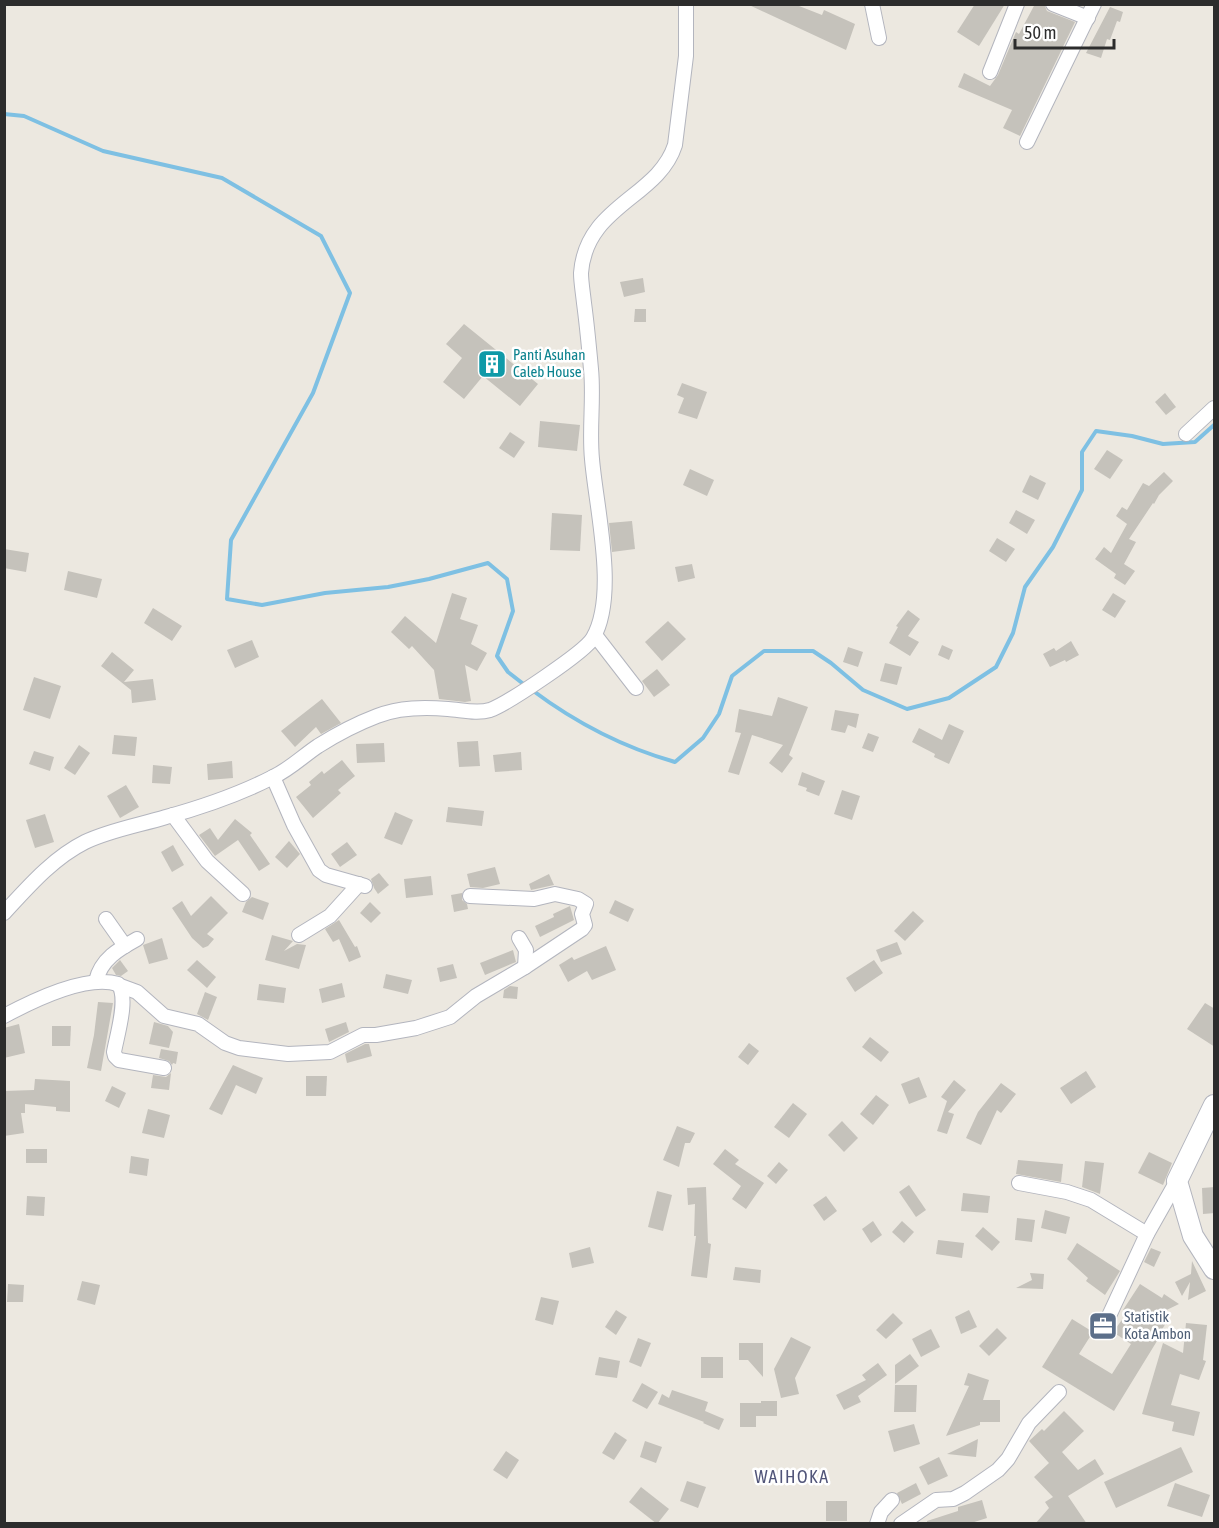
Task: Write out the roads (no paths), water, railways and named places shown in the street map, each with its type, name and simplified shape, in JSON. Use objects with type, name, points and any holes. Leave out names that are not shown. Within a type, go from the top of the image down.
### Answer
[{"type":"street","points":[[4,914],[35,880],[85,842],[173,815],[273,777],[335,736],[381,714],[416,707],[491,710],[577,656],[592,641],[604,607],[604,579],[592,461],[592,373],[581,274],[585,256],[600,224],[663,169],[671,157],[675,145],[685,66],[686,4]]},
{"type":"street","points":[[872,4],[879,38]]},
{"type":"street","points":[[990,72],[1017,4]]},
{"type":"street","points":[[1053,4],[1088,18]]},
{"type":"street","points":[[1028,142],[1094,4]]},
{"type":"street","points":[[1186,434],[1215,408]]},
{"type":"street","points":[[595,635],[636,688]]},
{"type":"street","points":[[273,777],[294,825],[319,870],[326,875],[362,885],[330,916],[299,935]]},
{"type":"street","points":[[173,815],[207,861],[243,894]]},
{"type":"street","points":[[4,1016],[53,993],[96,981],[110,981],[137,992],[165,1016],[198,1024],[225,1043],[239,1048],[288,1054],[330,1052],[363,1035],[416,1028],[450,1017],[476,996],[525,967],[585,925],[582,914],[586,904],[578,898],[555,894],[534,899],[470,896]]},
{"type":"street","points":[[106,919],[125,946]]},
{"type":"street","points":[[519,938],[526,950],[525,967]]},
{"type":"street","points":[[96,981],[98,971],[104,961],[138,939]]},
{"type":"street","points":[[118,985],[123,994],[115,1056],[119,1060],[164,1068]]},
{"type":"street","points":[[1102,1331],[1147,1234],[1177,1181],[1215,1105]]},
{"type":"street","points":[[1177,1181],[1193,1236],[1215,1269]]},
{"type":"street","points":[[1019,1184],[1067,1192],[1091,1200],[1147,1234]]},
{"type":"street","points":[[901,1524],[936,1500],[954,1499],[966,1493],[998,1470],[1008,1459],[1029,1423],[1059,1392]]},
{"type":"street","points":[[877,1524],[881,1512],[892,1500]]},
{"type":"waterway","points":[[4,114],[24,116],[103,151],[222,178],[321,236],[350,293],[313,393],[231,540],[227,599],[262,605],[325,593],[388,587],[488,563],[507,579],[513,611],[497,656],[508,672],[526,686]]},
{"type":"waterway","points":[[532,690],[565,713],[600,733],[636,749],[675,762],[703,738],[719,714],[732,676],[764,651],[813,651],[863,690],[907,709],[949,698],[996,667],[1013,633],[1025,587],[1053,547],[1082,490],[1082,452],[1096,431],[1132,436],[1163,444],[1195,442],[1214,425]]},
{"type":"place","name":"Panti Asuhan Caleb House","points":[[492,364]]},
{"type":"place","name":"Statistik Kota Ambon","points":[[1103,1326]]},
{"type":"district","name":"WAIHOKA","points":[[792,1477]]}]
